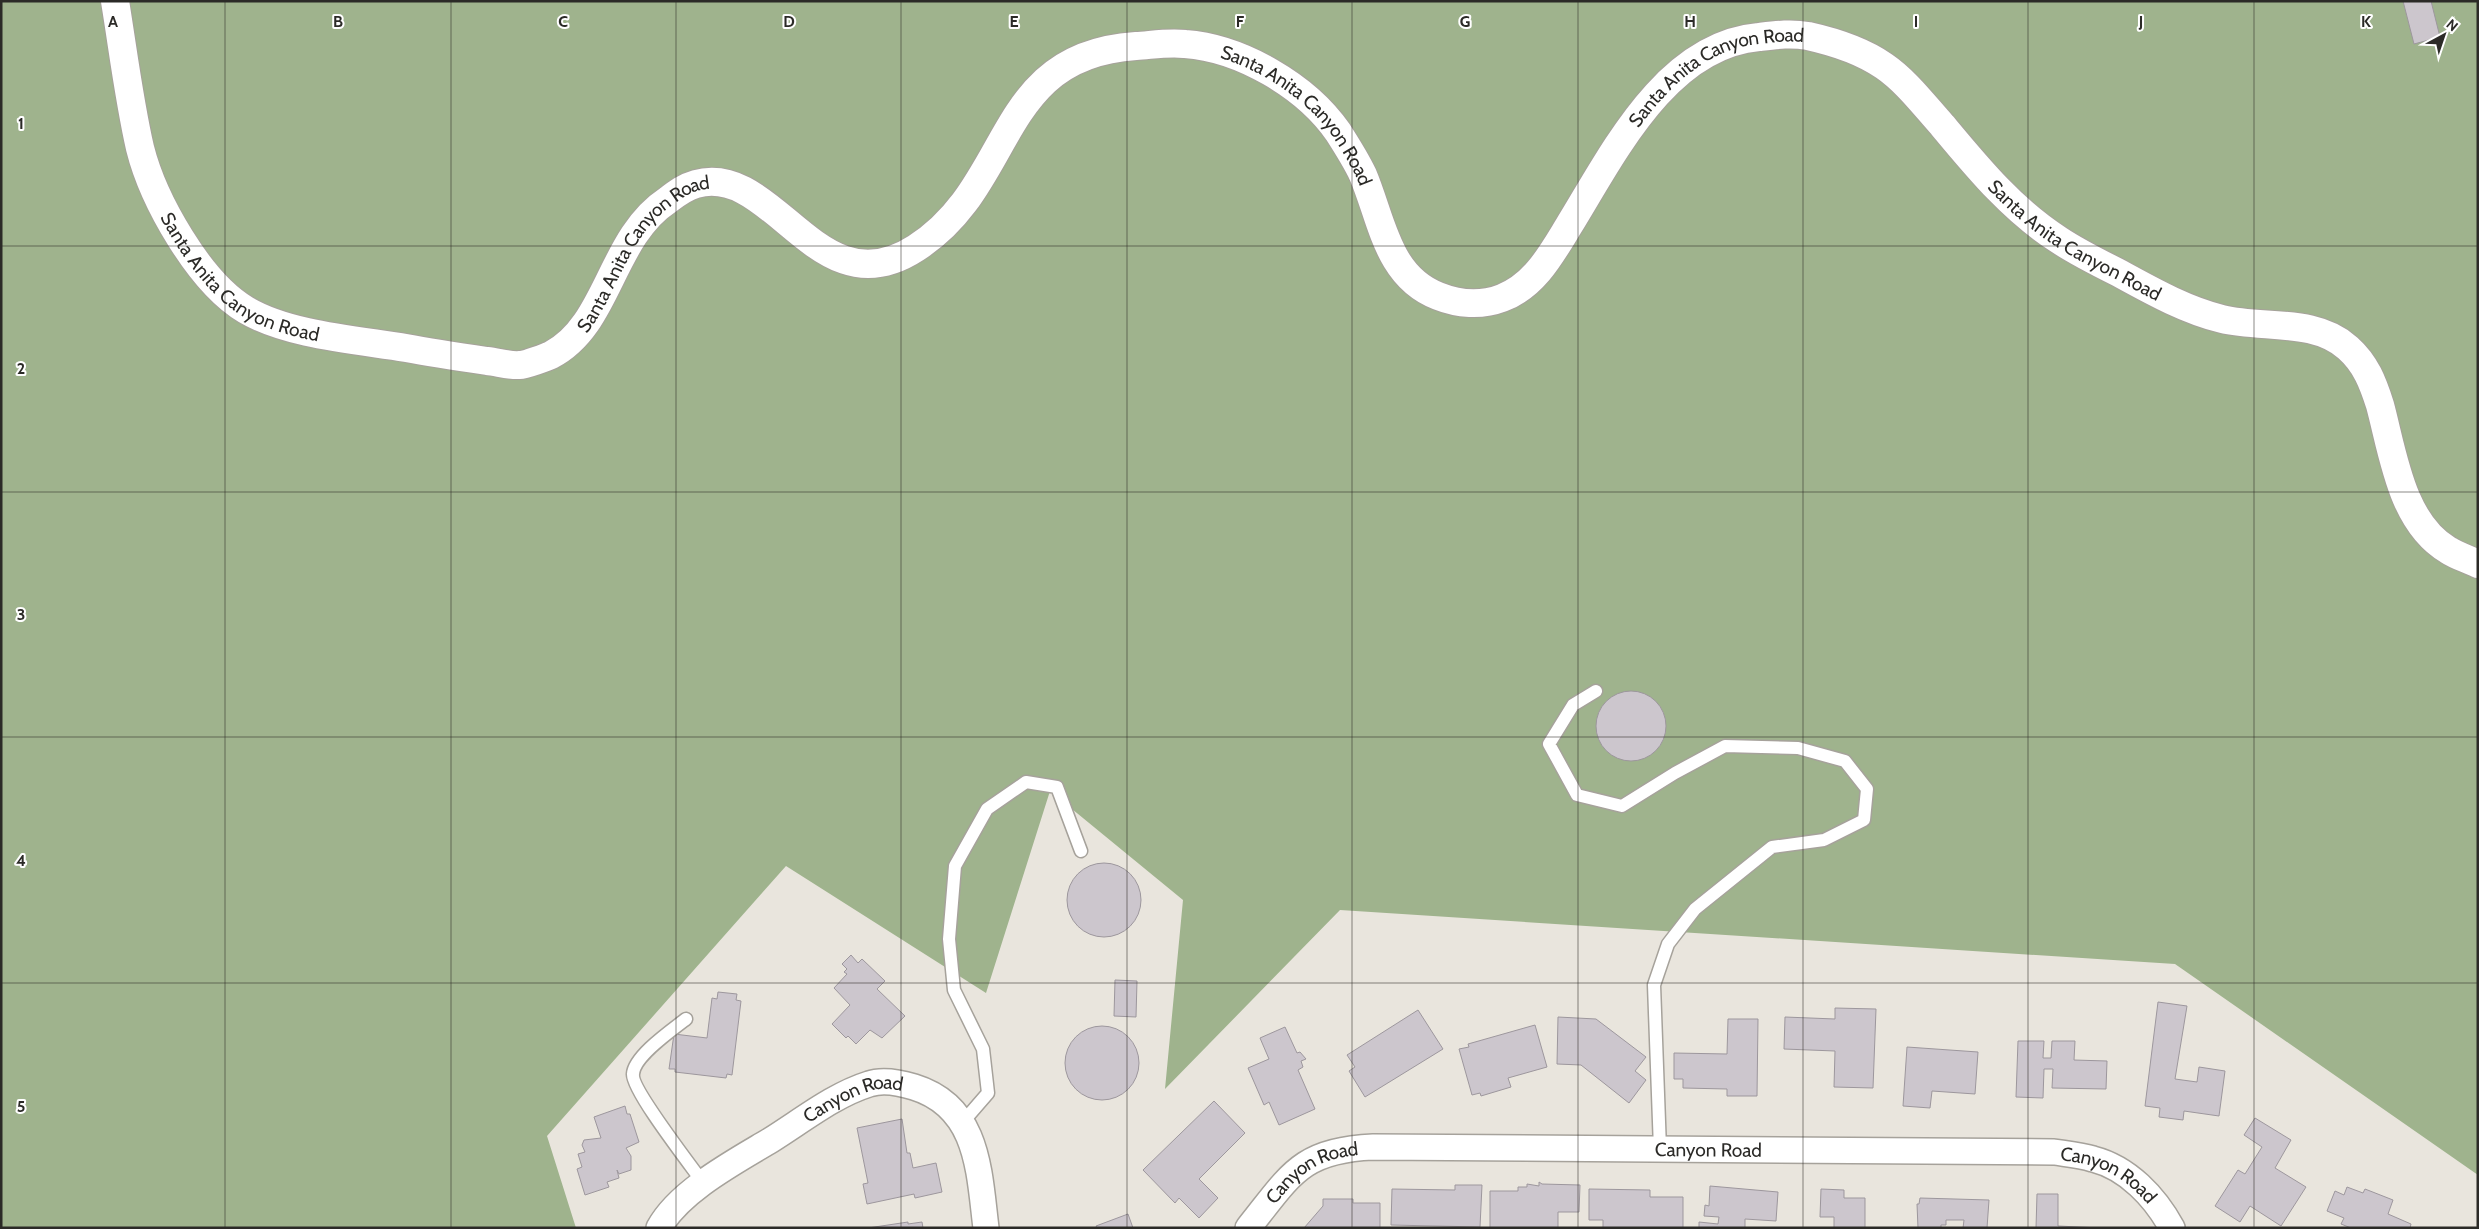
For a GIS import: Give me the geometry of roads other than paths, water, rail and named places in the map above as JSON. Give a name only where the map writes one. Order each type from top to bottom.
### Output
[{"type":"street","name":"Santa Anita Canyon Road","points":[[115,1],[142,155],[161,203],[189,251],[214,286],[250,312],[290,328],[446,355],[523,365],[555,354],[582,331],[599,302],[621,253],[652,210],[680,191],[698,183],[718,181],[737,186],[827,253],[850,261],[875,263],[899,257],[920,246],[957,214],[984,175],[1026,99],[1052,73],[1084,55],[1120,47],[1184,43],[1241,56],[1291,86],[1332,123],[1360,169],[1389,250],[1404,273],[1424,291],[1450,301],[1476,304],[1503,298],[1527,284],[1545,264],[1622,142],[1656,94],[1694,59],[1742,38],[1794,33],[1845,45],[1887,67],[1921,100],[1987,178],[2014,206],[2062,242],[2151,290],[2186,306],[2223,319],[2313,330],[2334,338],[2353,351],[2367,369],[2375,390],[2410,510],[2426,533],[2448,550],[2478,564]]},
{"type":"street","name":"Canyon Road","points":[[659,1228],[684,1198],[828,1103],[872,1083],[899,1083],[925,1091],[948,1106],[962,1123],[976,1152],[986,1228]]},
{"type":"street","name":"Canyon Road","points":[[1248,1228],[1294,1171],[1318,1156],[1345,1148],[2054,1152],[2094,1159],[2130,1177],[2159,1205],[2172,1228]]},
{"type":"lane","points":[[1596,691],[1573,705],[1549,744],[1577,794],[1622,806],[1675,773],[1724,746],[1798,748],[1845,761],[1867,789],[1864,820],[1824,840],[1772,846],[1695,909],[1668,944],[1654,986],[1660,1149]]},
{"type":"lane","points":[[962,1123],[988,1094],[983,1049],[954,990],[949,939],[956,866],[987,809],[1026,782],[1058,787],[1081,851]]},
{"type":"lane","points":[[686,1019],[652,1047],[639,1061],[633,1074],[635,1085],[704,1184]]}]
